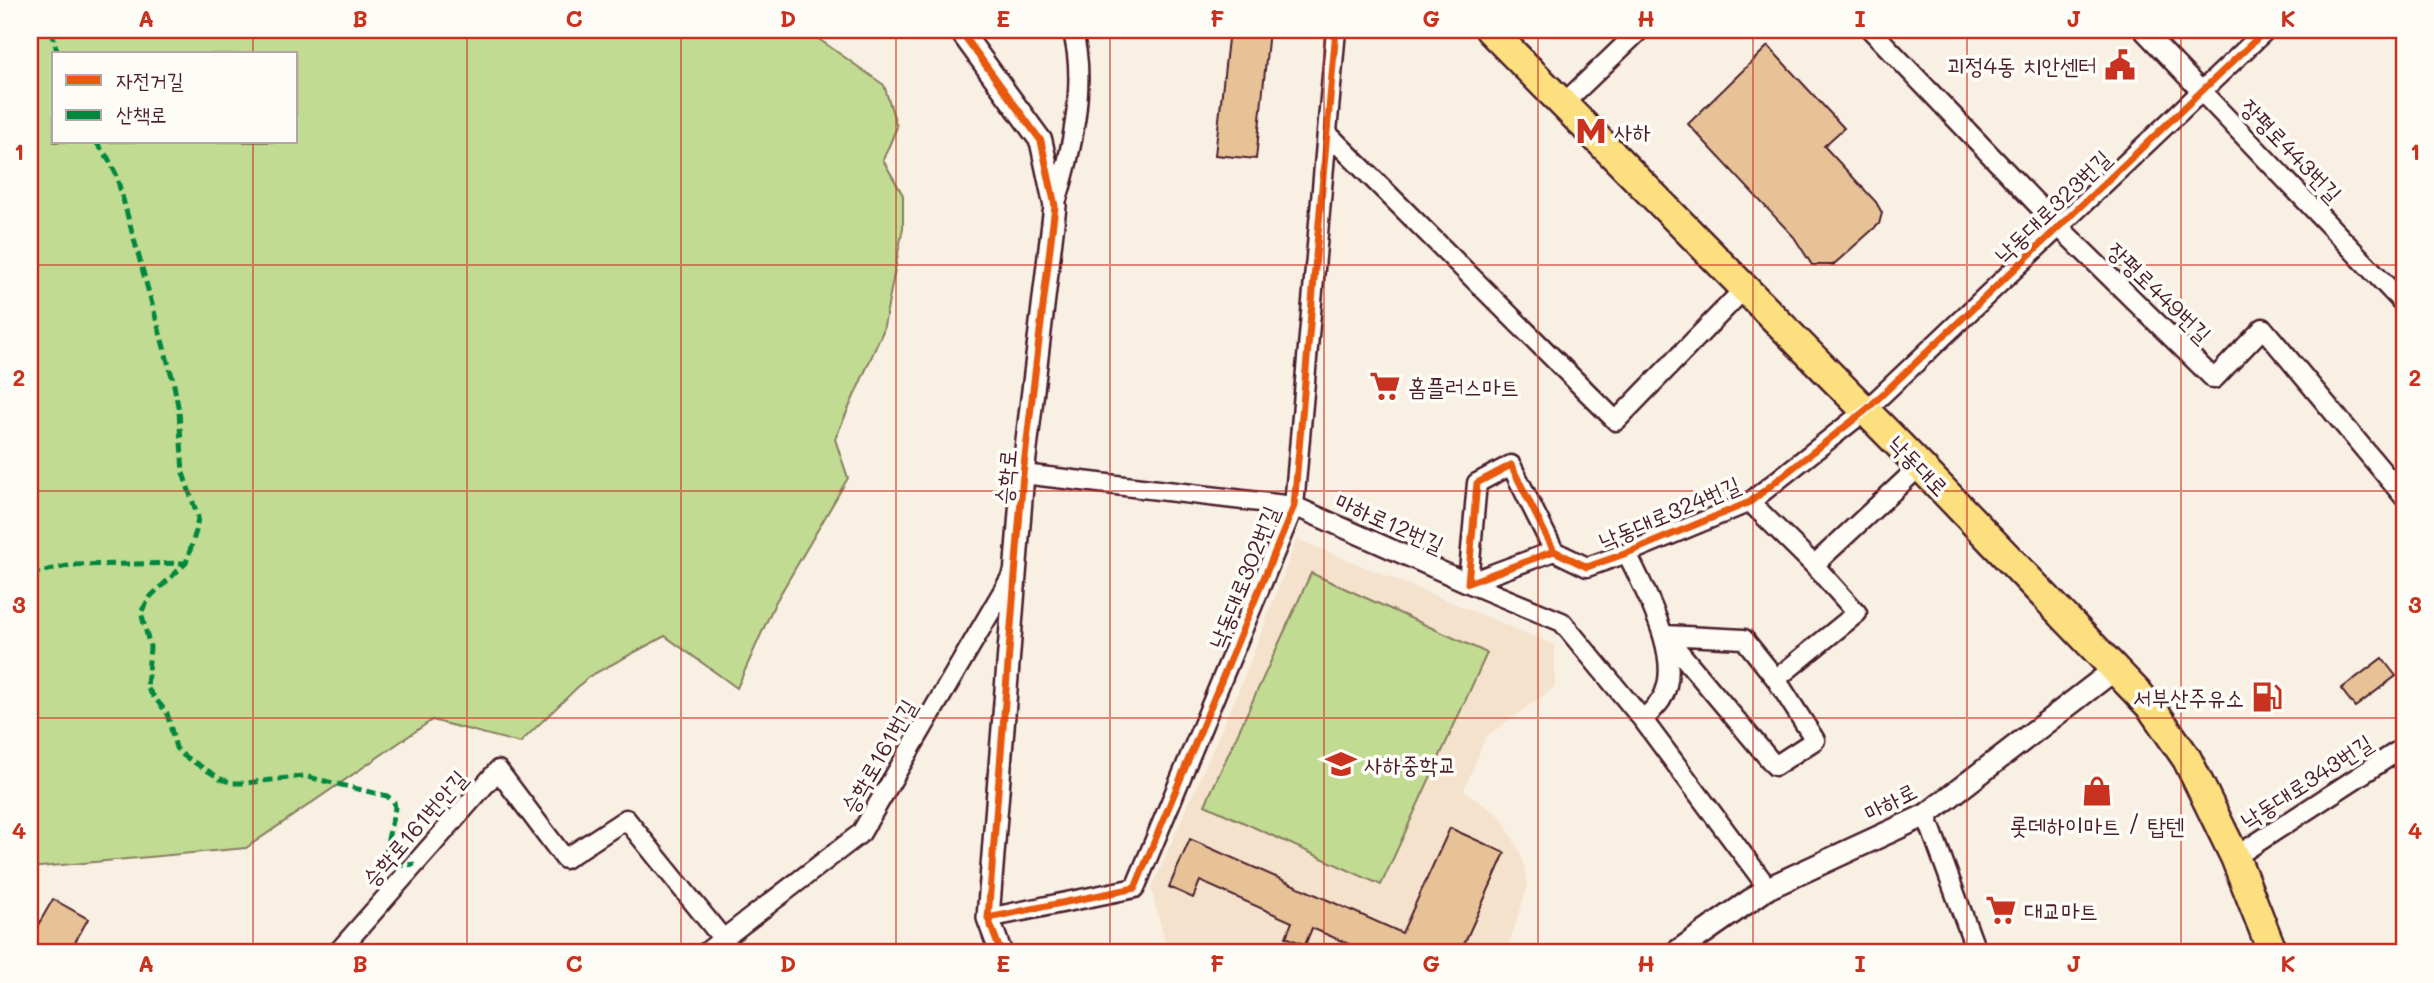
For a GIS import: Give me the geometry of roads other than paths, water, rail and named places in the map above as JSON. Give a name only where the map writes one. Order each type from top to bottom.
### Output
[{"type":"main road","name":"낙동대로","points":[[1490,30],[1920,466],[2151,707],[2188,759],[2235,857],[2273,953]]},
{"type":"street","name":"승학로","points":[[960,30],[1041,141],[1055,206],[1023,474],[988,918],[1001,953]]},
{"type":"street","points":[[1055,206],[1068,165],[1077,100],[1077,67],[1072,30]]},
{"type":"street","name":"낙동대로302번길","points":[[988,918],[1135,888],[1294,506],[1336,30]]},
{"type":"street","points":[[1563,104],[1640,30]]},
{"type":"street","name":"장평로449번길","points":[[1871,30],[2058,226],[2214,379],[2263,328],[2404,497]]},
{"type":"street","name":"장평로443번길","points":[[2143,30],[2404,304]]},
{"type":"street","name":"낙동대로323번길","points":[[1866,411],[2266,30]]},
{"type":"street","points":[[1327,133],[1616,421],[1745,288]]},
{"type":"street","name":"낙동대로324번길","points":[[1554,551],[1587,567],[1751,502],[1866,411]]},
{"type":"street","points":[[1511,465],[1554,551],[1468,583],[1477,483],[1511,465]]},
{"type":"street","points":[[1814,565],[1920,466]]},
{"type":"street","name":"마하로12번길","points":[[1023,474],[1294,506],[1563,622],[1643,720],[1768,888]]},
{"type":"street","points":[[1751,502],[1857,613],[1776,679]]},
{"type":"street","points":[[1627,553],[1665,635],[1774,766],[1815,740],[1776,679],[1744,639],[1665,635]]},
{"type":"street","name":"승학로161번길","points":[[705,953],[861,834],[1016,569]]},
{"type":"street","points":[[1643,720],[1662,699],[1669,675],[1665,635]]},
{"type":"street","name":"마하로","points":[[1675,953],[1768,888],[1926,815],[2114,670]]},
{"type":"street","name":"낙동대로343번길","points":[[2235,857],[2404,747]]},
{"type":"street","name":"승학로161번안길","points":[[337,953],[498,770],[565,859],[626,819],[723,939]]},
{"type":"street","points":[[1926,815],[1978,953]]},
{"type":"place","name":"괴정4동 치안센터","points":[[2120,65]]},
{"type":"place","name":"사하","points":[[1591,131]]},
{"type":"place","name":"홈플러스마트","points":[[1385,386]]},
{"type":"place","name":"서부산주유소","points":[[2267,697]]},
{"type":"place","name":"사하중학교","points":[[1341,764]]},
{"type":"place","name":"롯데하이마트 / 탑텐","points":[[2097,791]]},
{"type":"place","name":"대교마트","points":[[2001,910]]}]
